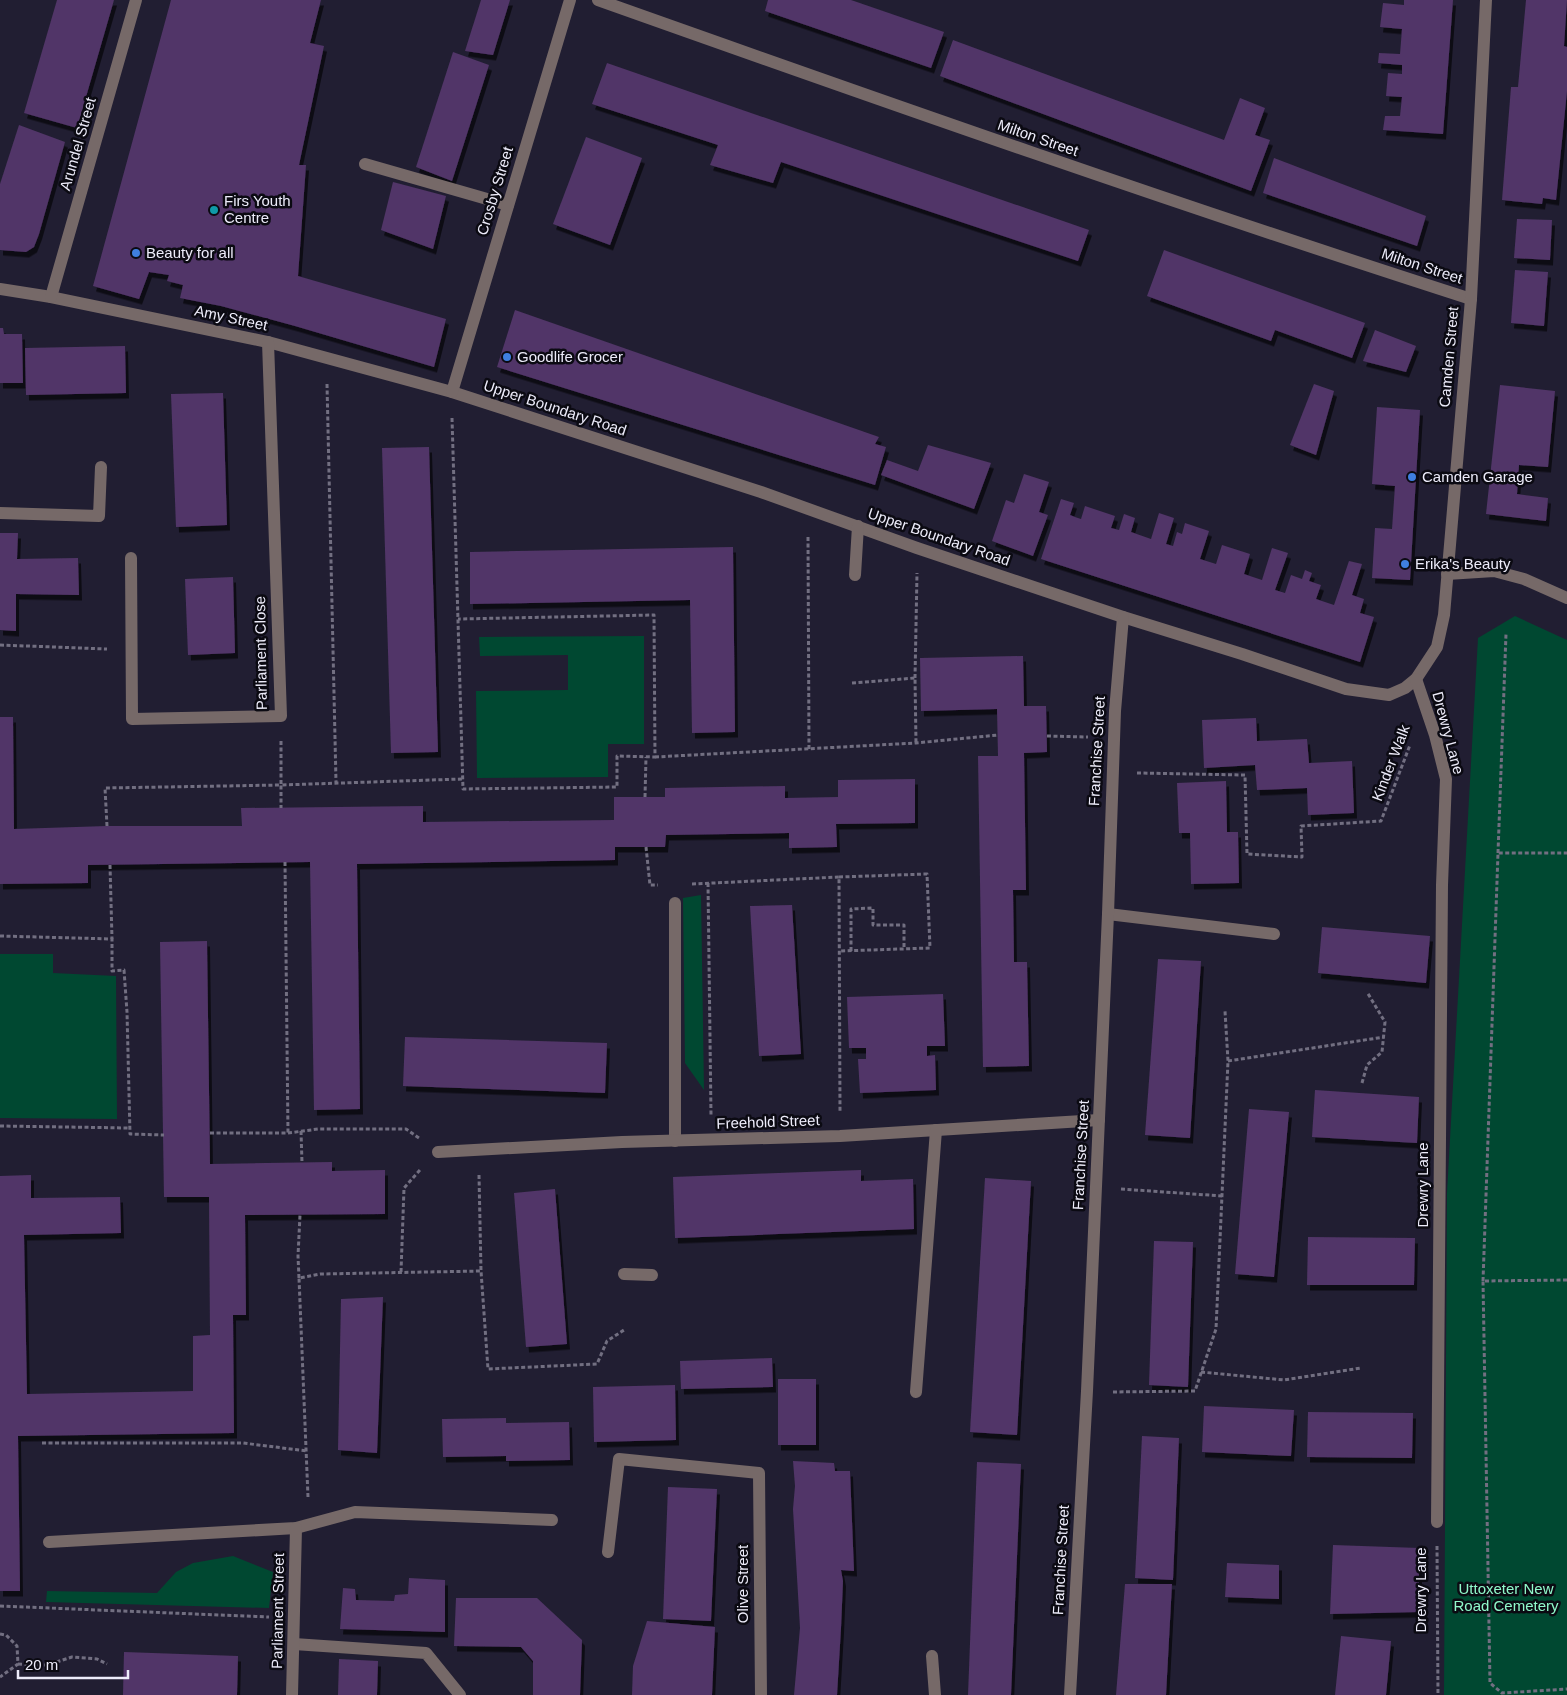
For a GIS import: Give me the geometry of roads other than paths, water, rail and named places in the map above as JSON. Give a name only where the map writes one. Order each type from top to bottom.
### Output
[{"type":"street","name":"Arundel Street","points":[[51,297],[136,0]]},
{"type":"street","name":"Crosby Street","points":[[452,392],[570,0]]},
{"type":"street","name":"Milton Street","points":[[598,0],[926,117],[1290,241],[1470,299]]},
{"type":"street","name":"Camden Street","points":[[1416,679],[1436,647],[1444,616],[1470,299],[1486,0]]},
{"type":"street","points":[[364,164],[508,205]]},
{"type":"street","name":"Amy Street","points":[[0,289],[51,297],[268,342],[452,392]]},
{"type":"street","name":"Parliament Close","points":[[131,558],[132,719],[281,716],[268,342]]},
{"type":"street","name":"Upper Boundary Road","points":[[452,392],[808,509],[917,548],[1123,617],[1346,688],[1390,695],[1405,688],[1416,679]]},
{"type":"street","points":[[0,513],[99,516],[101,467]]},
{"type":"street","points":[[855,575],[858,526]]},
{"type":"street","points":[[1447,574],[1494,571],[1524,579],[1567,598]]},
{"type":"street","name":"Franchise Street","points":[[1070,1695],[1088,1391],[1108,914],[1112,772],[1123,617]]},
{"type":"street","name":"Drewry Lane","points":[[1416,679],[1435,735],[1446,778],[1442,895],[1437,1522]]},
{"type":"street","points":[[675,903],[675,1141]]},
{"type":"street","points":[[1108,914],[1274,934]]},
{"type":"street","name":"Freehold Street","points":[[438,1152],[675,1141],[840,1136],[1099,1120]]},
{"type":"street","points":[[916,1392],[936,1130]]},
{"type":"street","points":[[624,1274],[652,1275]]},
{"type":"street","name":"Olive Street","points":[[608,1552],[619,1459],[759,1473],[760,1695]]},
{"type":"street","points":[[49,1542],[296,1528],[355,1512],[552,1520]]},
{"type":"street","name":"Parliament Street","points":[[292,1695],[296,1528]]},
{"type":"street","points":[[294,1644],[426,1653],[460,1695]]},
{"type":"street","points":[[932,1656],[935,1695]]},
{"type":"place","name":"Firs Youth Centre","points":[[214,210]]},
{"type":"place","name":"Beauty for all","points":[[136,253]]},
{"type":"place","name":"Goodlife Grocer","points":[[507,357]]},
{"type":"place","name":"Camden Garage","points":[[1412,477]]},
{"type":"place","name":"Erika's Beauty","points":[[1405,564]]},
{"type":"park label","name":"Uttoxeter New Road Cemetery","points":[[1506,1598]]}]
